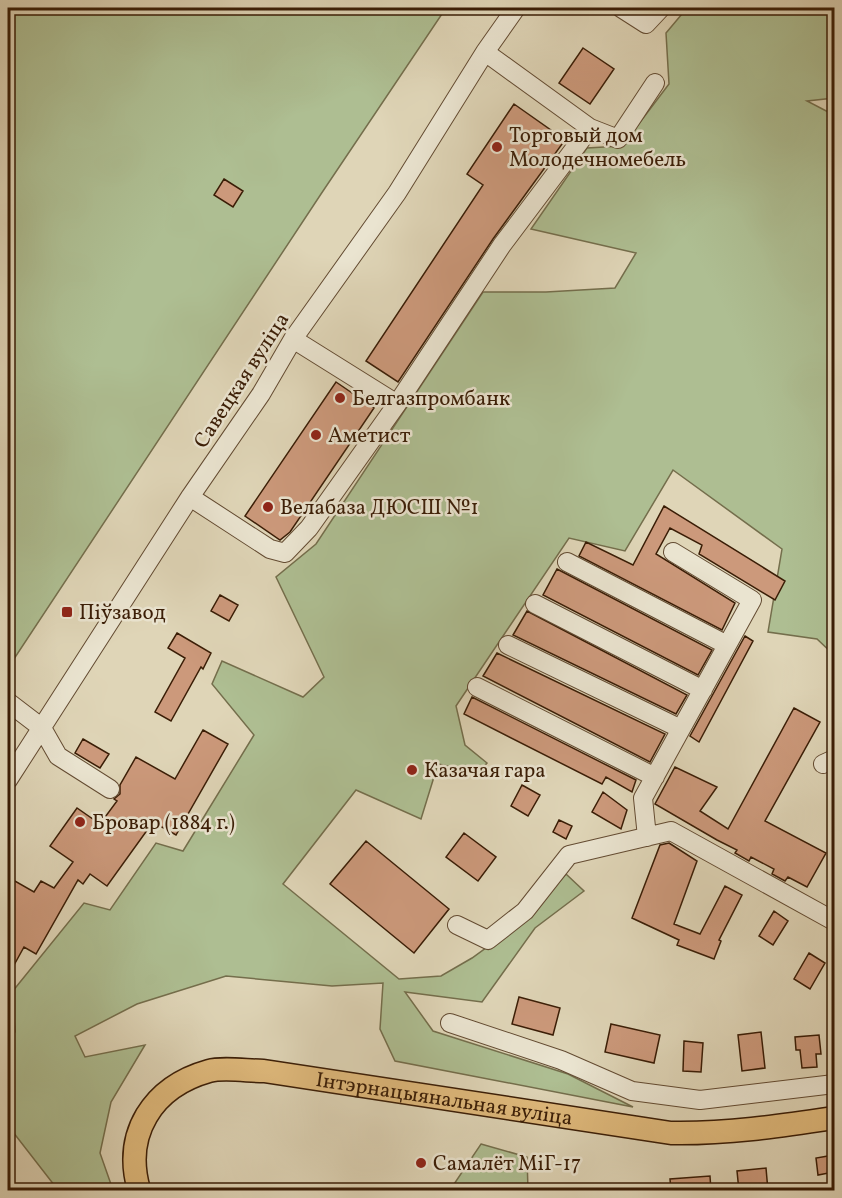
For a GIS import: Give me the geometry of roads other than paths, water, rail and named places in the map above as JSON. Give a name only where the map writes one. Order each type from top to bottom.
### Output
[{"type":"main road","name":"Інтэрнацыянальная вуліца","points":[[139,1191],[134,1173],[134,1147],[142,1121],[155,1101],[178,1083],[210,1070],[264,1071],[671,1133],[710,1134],[747,1131],[834,1118]]},
{"type":"street","name":"Савецкая вуліца","points":[[8,780],[190,497],[261,394],[293,339],[397,193],[485,52],[516,8]]},
{"type":"street","points":[[621,8],[646,24],[661,8]]},
{"type":"street","points":[[485,52],[590,128],[618,139],[655,83]]},
{"type":"street","points":[[190,497],[270,549],[285,553],[309,528],[397,404],[502,244],[590,128]]},
{"type":"street","points":[[293,339],[397,404]]},
{"type":"street","points":[[647,837],[644,798],[752,600],[674,552]]},
{"type":"street","points":[[567,562],[727,645]]},
{"type":"street","points":[[535,604],[703,690]]},
{"type":"street","points":[[508,645],[681,729]]},
{"type":"street","points":[[477,687],[655,777]]},
{"type":"street","points":[[8,702],[42,728],[58,756],[110,789]]},
{"type":"street","points":[[457,925],[488,940],[525,911],[569,855],[671,831],[834,921]]},
{"type":"street","points":[[450,1023],[561,1060],[632,1091],[700,1100],[834,1084]]},
{"type":"place","name":"Торговый дом Молодечномебель","points":[[497,147]]},
{"type":"place","name":"Белгазпромбанк","points":[[340,398]]},
{"type":"place","name":"Аметист","points":[[316,435]]},
{"type":"place","name":"Велабаза ДЮСШ №1","points":[[268,507]]},
{"type":"place","name":"Піўзавод","points":[[67,612]]},
{"type":"place","name":"Казачая гара","points":[[412,770]]},
{"type":"place","name":"Бровар (1884 г.)","points":[[80,822]]},
{"type":"place","name":"Самалёт МіГ-17","points":[[421,1163]]}]
